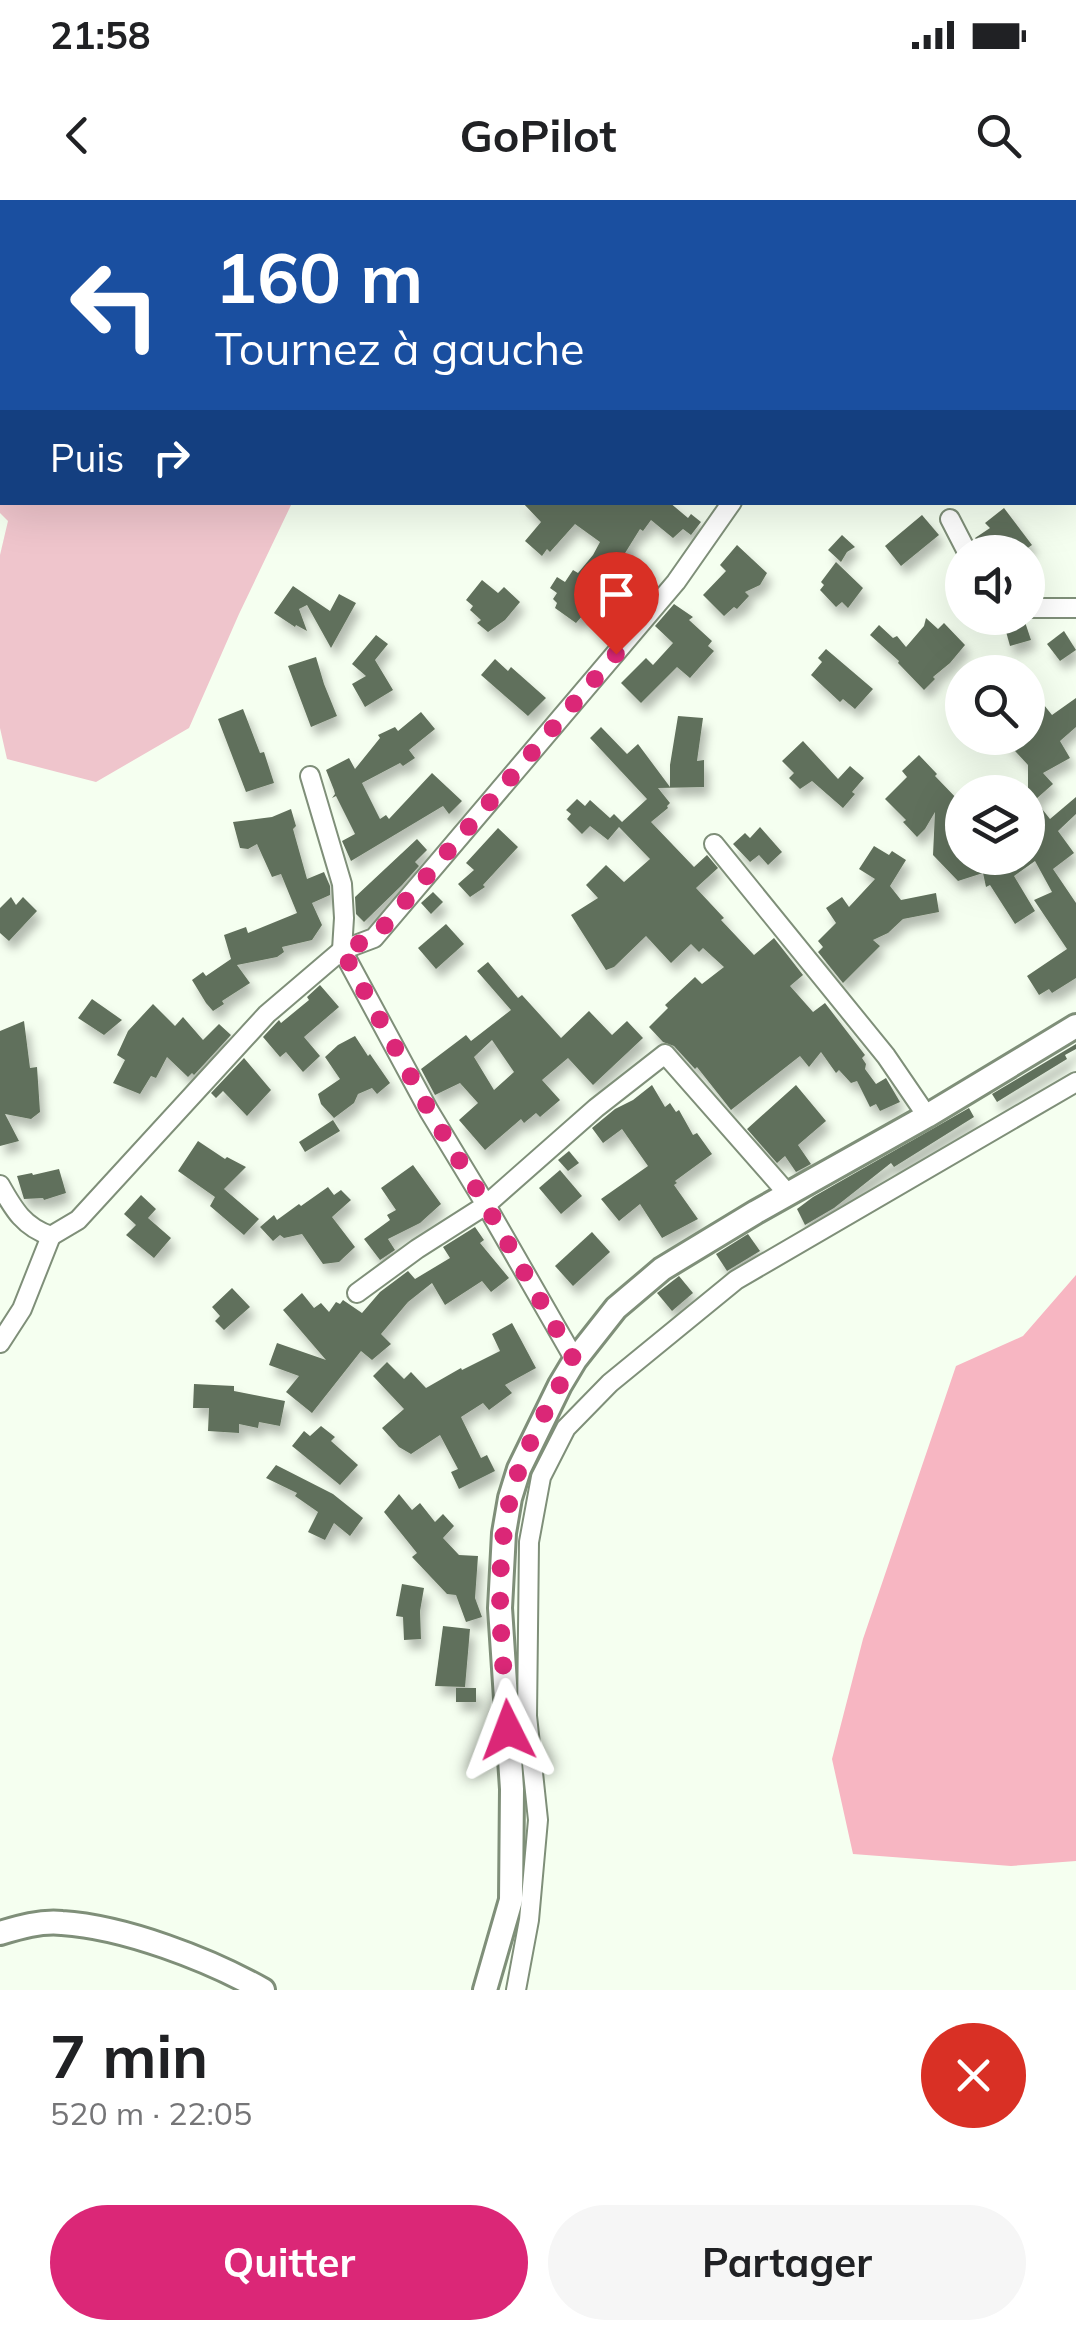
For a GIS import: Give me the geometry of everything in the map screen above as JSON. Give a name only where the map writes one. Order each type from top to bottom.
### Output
[{"type":"street","points":[[0,1343],[22,1309],[51,1236],[78,1220],[268,1014],[342,950],[374,938],[676,582],[730,505]]},
{"type":"street","points":[[950,519],[958,535]]},
{"type":"street","points":[[1045,608],[1076,608]]},
{"type":"street","points":[[310,776],[342,884],[342,950],[429,1110],[574,1360]]},
{"type":"street","points":[[714,844],[886,1056],[927,1116]]},
{"type":"street","points":[[486,1990],[511,1900],[512,1789],[500,1608],[504,1533],[519,1469],[574,1360],[616,1308],[662,1268],[1076,1026]]},
{"type":"street","points":[[357,1293],[486,1205],[664,1054],[788,1194]]},
{"type":"street","points":[[516,1990],[529,1920],[538,1820],[527,1716],[529,1542],[541,1477],[566,1428],[610,1383],[736,1280],[1076,1082]]},
{"type":"street","points":[[0,1185],[31,1229],[51,1236]]},
{"type":"street","points":[[0,1933],[27,1924],[60,1922],[106,1930],[164,1947],[262,1990]]},
{"type":"shaded area","points":[[0,505],[291,505],[189,728],[96,782],[7,759],[0,728],[0,555],[8,521],[0,513]]},
{"type":"shaded area","points":[[1076,1275],[1076,1861],[1011,1866],[853,1854],[832,1759],[863,1639],[956,1366],[1023,1336]]},
{"type":"building","points":[[525,505],[673,505],[688,518],[691,514],[701,522],[691,535],[683,529],[673,538],[651,520],[643,531],[640,529],[617,566],[636,579],[622,600],[606,589],[576,623],[555,608],[557,603],[553,599],[557,593],[550,588],[557,577],[565,582],[573,570],[578,573],[600,542],[575,524],[542,556],[525,541],[541,522]]},
{"type":"building","points":[[1004,508],[1024,535],[980,535],[990,528],[985,523]]},
{"type":"building","points":[[922,515],[939,535],[901,566],[885,546]]},
{"type":"building","points":[[842,535],[855,547],[841,562],[828,550]]},
{"type":"building","points":[[737,545],[767,573],[760,585],[745,592],[749,596],[737,609],[734,607],[724,616],[703,595],[726,571],[720,565]]},
{"type":"building","points":[[836,562],[863,588],[848,608],[842,602],[836,607],[820,590],[824,585],[821,582]]},
{"type":"building","points":[[482,580],[498,593],[504,587],[520,602],[488,632],[477,623],[481,620],[466,600]]},
{"type":"building","points":[[293,586],[330,611],[339,594],[356,603],[331,648],[307,605],[299,609],[307,631],[274,613]]},
{"type":"building","points":[[674,604],[693,617],[689,620],[712,641],[708,646],[714,651],[690,678],[677,667],[641,703],[621,683],[646,658],[653,665],[673,643],[655,626]]},
{"type":"building","points":[[926,618],[938,629],[944,623],[945,635],[955,635],[965,645],[957,655],[945,655],[945,667],[924,690],[870,635],[879,625],[906,647]]},
{"type":"building","points":[[1064,631],[1076,650],[1060,661],[1047,644]]},
{"type":"building","points":[[376,635],[388,644],[375,660],[393,690],[365,707],[352,684],[366,676],[352,664]]},
{"type":"building","points":[[1007,635],[1029,635],[1031,640],[1010,646]]},
{"type":"building","points":[[826,649],[873,689],[855,709],[843,699],[840,702],[811,675],[822,662],[818,658]]},
{"type":"building","points":[[316,657],[337,716],[311,727],[288,666]]},
{"type":"building","points":[[495,659],[508,671],[511,667],[546,698],[528,716],[481,675]]},
{"type":"building","points":[[1076,698],[1076,727],[1060,741],[1070,758],[1045,775],[1028,775],[1028,765],[1019,755],[1045,755],[1045,706],[1052,715]]},
{"type":"building","points":[[243,709],[274,783],[246,792],[218,719]]},
{"type":"building","points":[[421,712],[435,729],[409,750],[415,758],[362,783],[380,819],[386,815],[389,819],[432,773],[462,801],[449,814],[443,806],[351,861],[342,841],[355,834],[336,796],[332,798],[335,794],[326,770],[349,758],[355,769],[380,738],[378,735],[395,727],[398,731]]},
{"type":"building","points":[[678,716],[703,718],[697,761],[704,760],[704,787],[658,788],[670,803],[651,822],[694,867],[707,855],[718,868],[696,888],[724,918],[721,920],[754,955],[774,938],[803,975],[790,986],[813,1012],[825,1003],[865,1055],[865,1069],[876,1084],[886,1078],[900,1102],[880,1111],[876,1104],[870,1107],[857,1081],[851,1083],[839,1070],[836,1073],[821,1052],[809,1067],[800,1056],[731,1110],[697,1067],[649,1027],[668,1008],[665,1005],[695,977],[702,984],[724,967],[703,948],[699,952],[691,944],[671,963],[646,936],[606,970],[571,915],[598,898],[586,885],[606,865],[624,882],[650,859],[619,827],[608,840],[590,826],[582,834],[567,819],[571,814],[566,810],[577,799],[585,806],[590,800],[610,818],[614,814],[622,822],[647,799],[590,738],[601,727],[627,754],[638,744],[670,787]]},
{"type":"building","points":[[803,741],[838,779],[850,766],[864,778],[843,808],[812,781],[800,789],[789,778],[794,773],[782,761]]},
{"type":"building","points":[[919,755],[945,786],[945,867],[933,855],[935,812],[917,837],[885,799],[907,777],[902,771]]},
{"type":"building","points":[[1045,775],[1053,784],[1045,791]]},
{"type":"building","points":[[1076,797],[1076,814],[1058,831],[1074,853],[1053,869],[1076,903],[1076,978],[1052,993],[1049,989],[1039,995],[1027,976],[1067,949],[1034,900],[1052,892],[1043,875],[1045,813],[1050,819]]},
{"type":"building","points":[[291,809],[307,879],[324,872],[330,886],[330,895],[312,903],[322,925],[312,940],[282,947],[284,952],[277,957],[237,965],[250,983],[213,1011],[192,980],[203,972],[206,976],[231,959],[224,935],[246,927],[248,933],[297,913],[281,874],[272,877],[257,844],[240,848],[233,822],[272,817]]},
{"type":"building","points":[[760,827],[782,852],[768,865],[759,855],[750,862],[733,844],[745,833],[750,838]]},
{"type":"building","points":[[498,828],[518,847],[485,887],[470,897],[458,884],[474,870],[466,863]]},
{"type":"building","points":[[417,839],[427,850],[415,862],[419,866],[364,922],[356,914],[355,897]]},
{"type":"building","points":[[874,846],[906,860],[890,886],[901,900],[936,893],[939,912],[903,919],[873,940],[880,946],[843,983],[818,952],[823,947],[818,941],[836,923],[826,908],[842,897],[849,907],[875,879],[859,869]]},
{"type":"building","points":[[952,875],[977,875],[958,881]]},
{"type":"building","points":[[983,875],[1015,875],[1035,911],[1015,924],[990,885],[986,887]]},
{"type":"building","points":[[433,892],[443,902],[431,914],[421,903]]},
{"type":"building","points":[[11,897],[16,905],[23,897],[37,911],[9,941],[0,933],[0,908]]},
{"type":"building","points":[[446,924],[464,944],[436,969],[418,948]]},
{"type":"building","points":[[488,962],[518,998],[522,995],[561,1038],[589,1011],[612,1035],[627,1021],[643,1038],[593,1085],[568,1058],[542,1080],[560,1100],[540,1117],[536,1113],[524,1123],[521,1119],[485,1150],[459,1120],[478,1103],[460,1083],[435,1095],[421,1069],[466,1035],[471,1041],[511,1010],[477,971]],"holes":[[[492,1040],[514,1072],[494,1090],[474,1057]]]},
{"type":"building","points":[[320,985],[339,1007],[304,1037],[320,1056],[303,1072],[286,1052],[280,1057],[263,1037],[279,1020],[281,1023],[309,1000],[307,997]]},
{"type":"building","points":[[92,999],[122,1020],[104,1035],[78,1018]]},
{"type":"building","points":[[153,1004],[175,1026],[183,1017],[203,1040],[219,1024],[231,1035],[194,1075],[188,1077],[167,1057],[156,1078],[151,1076],[140,1094],[113,1083],[125,1060],[117,1055],[128,1031]]},
{"type":"building","points":[[24,1021],[30,1068],[37,1067],[40,1112],[31,1119],[5,1114],[19,1141],[0,1146],[0,1031]]},
{"type":"building","points":[[355,1036],[390,1083],[377,1094],[372,1088],[358,1094],[354,1103],[334,1118],[321,1104],[318,1094],[340,1079],[325,1057]]},
{"type":"building","points":[[1076,1044],[1076,1049],[1065,1055],[1067,1059],[997,1102],[992,1094]]},
{"type":"building","points":[[244,1058],[271,1090],[247,1116],[223,1091],[216,1098],[211,1093]]},
{"type":"building","points":[[652,1085],[665,1107],[670,1103],[676,1112],[679,1110],[693,1135],[697,1133],[712,1154],[674,1185],[698,1219],[662,1238],[640,1204],[619,1221],[601,1199],[648,1166],[622,1129],[603,1143],[592,1128]]},
{"type":"building","points":[[796,1085],[826,1121],[798,1145],[811,1164],[796,1172],[785,1156],[777,1163],[747,1129]]},
{"type":"building","points":[[969,1108],[974,1117],[894,1167],[891,1163],[834,1208],[805,1225],[797,1209],[813,1197]]},
{"type":"building","points":[[333,1120],[340,1131],[305,1152],[299,1142]]},
{"type":"building","points":[[198,1141],[246,1167],[224,1189],[259,1219],[244,1235],[210,1206],[215,1197],[178,1171]]},
{"type":"building","points":[[569,1151],[579,1163],[568,1171],[558,1160]]},
{"type":"building","points":[[413,1165],[441,1204],[420,1223],[388,1239],[395,1250],[380,1260],[364,1239],[390,1220],[387,1215],[396,1210],[381,1188]]},
{"type":"building","points":[[59,1169],[66,1193],[44,1200],[24,1199],[17,1176]]},
{"type":"building","points":[[560,1170],[582,1196],[561,1214],[539,1188]]},
{"type":"building","points":[[328,1187],[334,1195],[341,1190],[351,1200],[332,1217],[355,1247],[339,1262],[323,1264],[302,1234],[284,1238],[280,1235],[273,1241],[260,1227],[274,1215],[277,1220]]},
{"type":"building","points":[[141,1195],[156,1209],[148,1218],[171,1238],[154,1258],[126,1235],[136,1225],[124,1214]]},
{"type":"building","points":[[475,1227],[484,1240],[480,1243],[509,1278],[491,1292],[482,1281],[445,1305],[432,1283],[408,1302],[381,1334],[391,1344],[372,1360],[361,1351],[312,1413],[286,1392],[299,1376],[269,1365],[277,1343],[326,1360],[283,1310],[302,1293],[314,1308],[321,1303],[329,1312],[336,1302],[340,1304],[343,1300],[362,1313],[380,1292],[408,1271],[415,1279],[450,1258],[443,1247]]},
{"type":"building","points":[[592,1232],[610,1252],[573,1286],[555,1266]]},
{"type":"building","points":[[748,1234],[760,1251],[727,1271],[716,1254]]},
{"type":"building","points":[[679,1276],[693,1293],[672,1311],[657,1293]]},
{"type":"building","points":[[232,1288],[250,1307],[224,1330],[215,1321],[220,1316],[212,1307]]},
{"type":"building","points":[[512,1323],[536,1368],[505,1385],[512,1393],[489,1410],[483,1403],[461,1417],[481,1458],[487,1455],[495,1471],[459,1489],[451,1472],[458,1469],[440,1435],[411,1454],[382,1428],[404,1409],[373,1376],[387,1362],[404,1379],[411,1372],[426,1388],[500,1351],[492,1334]]},
{"type":"building","points":[[194,1384],[234,1386],[234,1391],[285,1401],[280,1426],[259,1422],[258,1428],[239,1424],[239,1433],[208,1431],[209,1408],[193,1408]]},
{"type":"building","points":[[321,1426],[335,1437],[331,1441],[358,1465],[340,1485],[292,1446],[304,1431],[310,1436]]},
{"type":"building","points":[[276,1465],[333,1494],[363,1518],[350,1536],[334,1523],[325,1540],[308,1532],[318,1512],[295,1496],[297,1493],[266,1478]]},
{"type":"building","points":[[399,1494],[412,1510],[420,1503],[435,1522],[443,1514],[454,1526],[443,1538],[459,1555],[478,1556],[475,1598],[482,1617],[466,1622],[456,1595],[447,1594],[412,1557],[417,1553],[384,1512]]},
{"type":"building","points":[[402,1584],[424,1588],[421,1639],[404,1640],[403,1617],[396,1616]]},
{"type":"building","points":[[443,1626],[470,1629],[465,1687],[435,1686]]},
{"type":"building","points":[[456,1688],[476,1688],[476,1702],[456,1702]]},
{"type":"route","points":[[508,1730],[500,1569],[510,1498],[519,1469],[574,1360],[429,1110],[342,950],[374,938],[616,654]]}]
